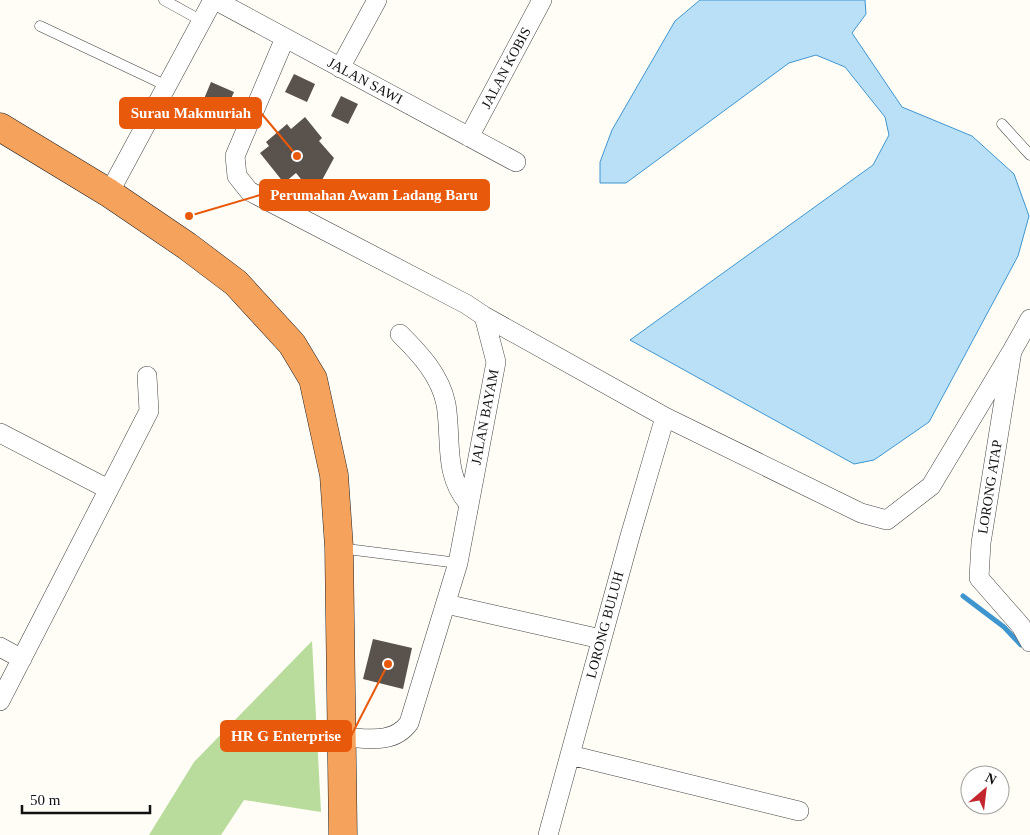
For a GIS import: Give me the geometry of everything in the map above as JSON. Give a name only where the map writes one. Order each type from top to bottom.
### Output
[{"type":"highway","points":[[0,127],[109,193],[187,246],[236,283],[292,344],[313,379],[334,475],[338,547],[343,835]]},
{"type":"street","points":[[109,193],[214,0]]},
{"type":"street","name":"JALAN SAWI","points":[[214,0],[516,162]]},
{"type":"street","points":[[340,68],[377,0]]},
{"type":"street","name":"JALAN KOBIS","points":[[469,137],[542,0]]},
{"type":"street","points":[[286,38],[234,156],[237,176],[249,190],[466,304],[484,316],[666,417],[861,513],[887,520],[931,486],[1012,351]]},
{"type":"street","name":"JALAN BAYAM","points":[[342,736],[384,738],[395,736],[402,732],[409,723],[458,564],[496,362],[484,316]]},
{"type":"street","name":"LORONG ATAP","points":[[1030,319],[1012,351],[981,543],[979,578],[1021,626],[1030,642]]},
{"type":"street","points":[[400,334],[437,378],[446,404],[449,464],[456,486],[468,504]]},
{"type":"street","points":[[0,701],[149,411],[147,376]]},
{"type":"street","name":"LORONG BULUH","points":[[548,835],[666,417]]},
{"type":"street","points":[[0,433],[108,489]]},
{"type":"street","points":[[446,604],[602,640]]},
{"type":"street","points":[[0,647],[22,659]]},
{"type":"street","points":[[570,755],[799,811]]},
{"type":"lane","points":[[164,0],[202,21]]},
{"type":"lane","points":[[40,26],[167,86]]},
{"type":"lane","points":[[1002,124],[1030,155]]},
{"type":"lane","points":[[338,547],[458,564]]},
{"type":"green space","points":[[312,641],[321,812],[244,800],[221,835],[149,835],[194,762]]},
{"type":"water","points":[[700,0],[865,0],[866,14],[852,33],[902,107],[972,136],[1014,174],[1029,216],[1018,256],[929,422],[874,460],[854,464],[630,340],[873,165],[889,135],[885,117],[845,67],[816,55],[789,63],[626,183],[600,183],[600,162],[612,130],[675,21]]},
{"type":"building","points":[[294,74],[315,84],[307,102],[285,92]]},
{"type":"building","points":[[211,82],[234,92],[221,121],[199,111]]},
{"type":"building","points":[[341,96],[358,104],[348,124],[331,116]]},
{"type":"building","points":[[305,117],[322,138],[319,141],[334,158],[314,195],[296,173],[284,183],[260,153],[269,146],[266,142],[287,124],[291,129]]},
{"type":"building","points":[[373,639],[412,648],[403,689],[363,679]]},
{"type":"waterway","points":[[963,596],[1004,627],[1021,645],[1027,643]]},
{"type":"place","name":"Surau Makmuriah","points":[[297,156]]},
{"type":"place","name":"Perumahan Awam Ladang Baru","points":[[189,216]]},
{"type":"place","name":"HR G Enterprise","points":[[388,664]]}]
